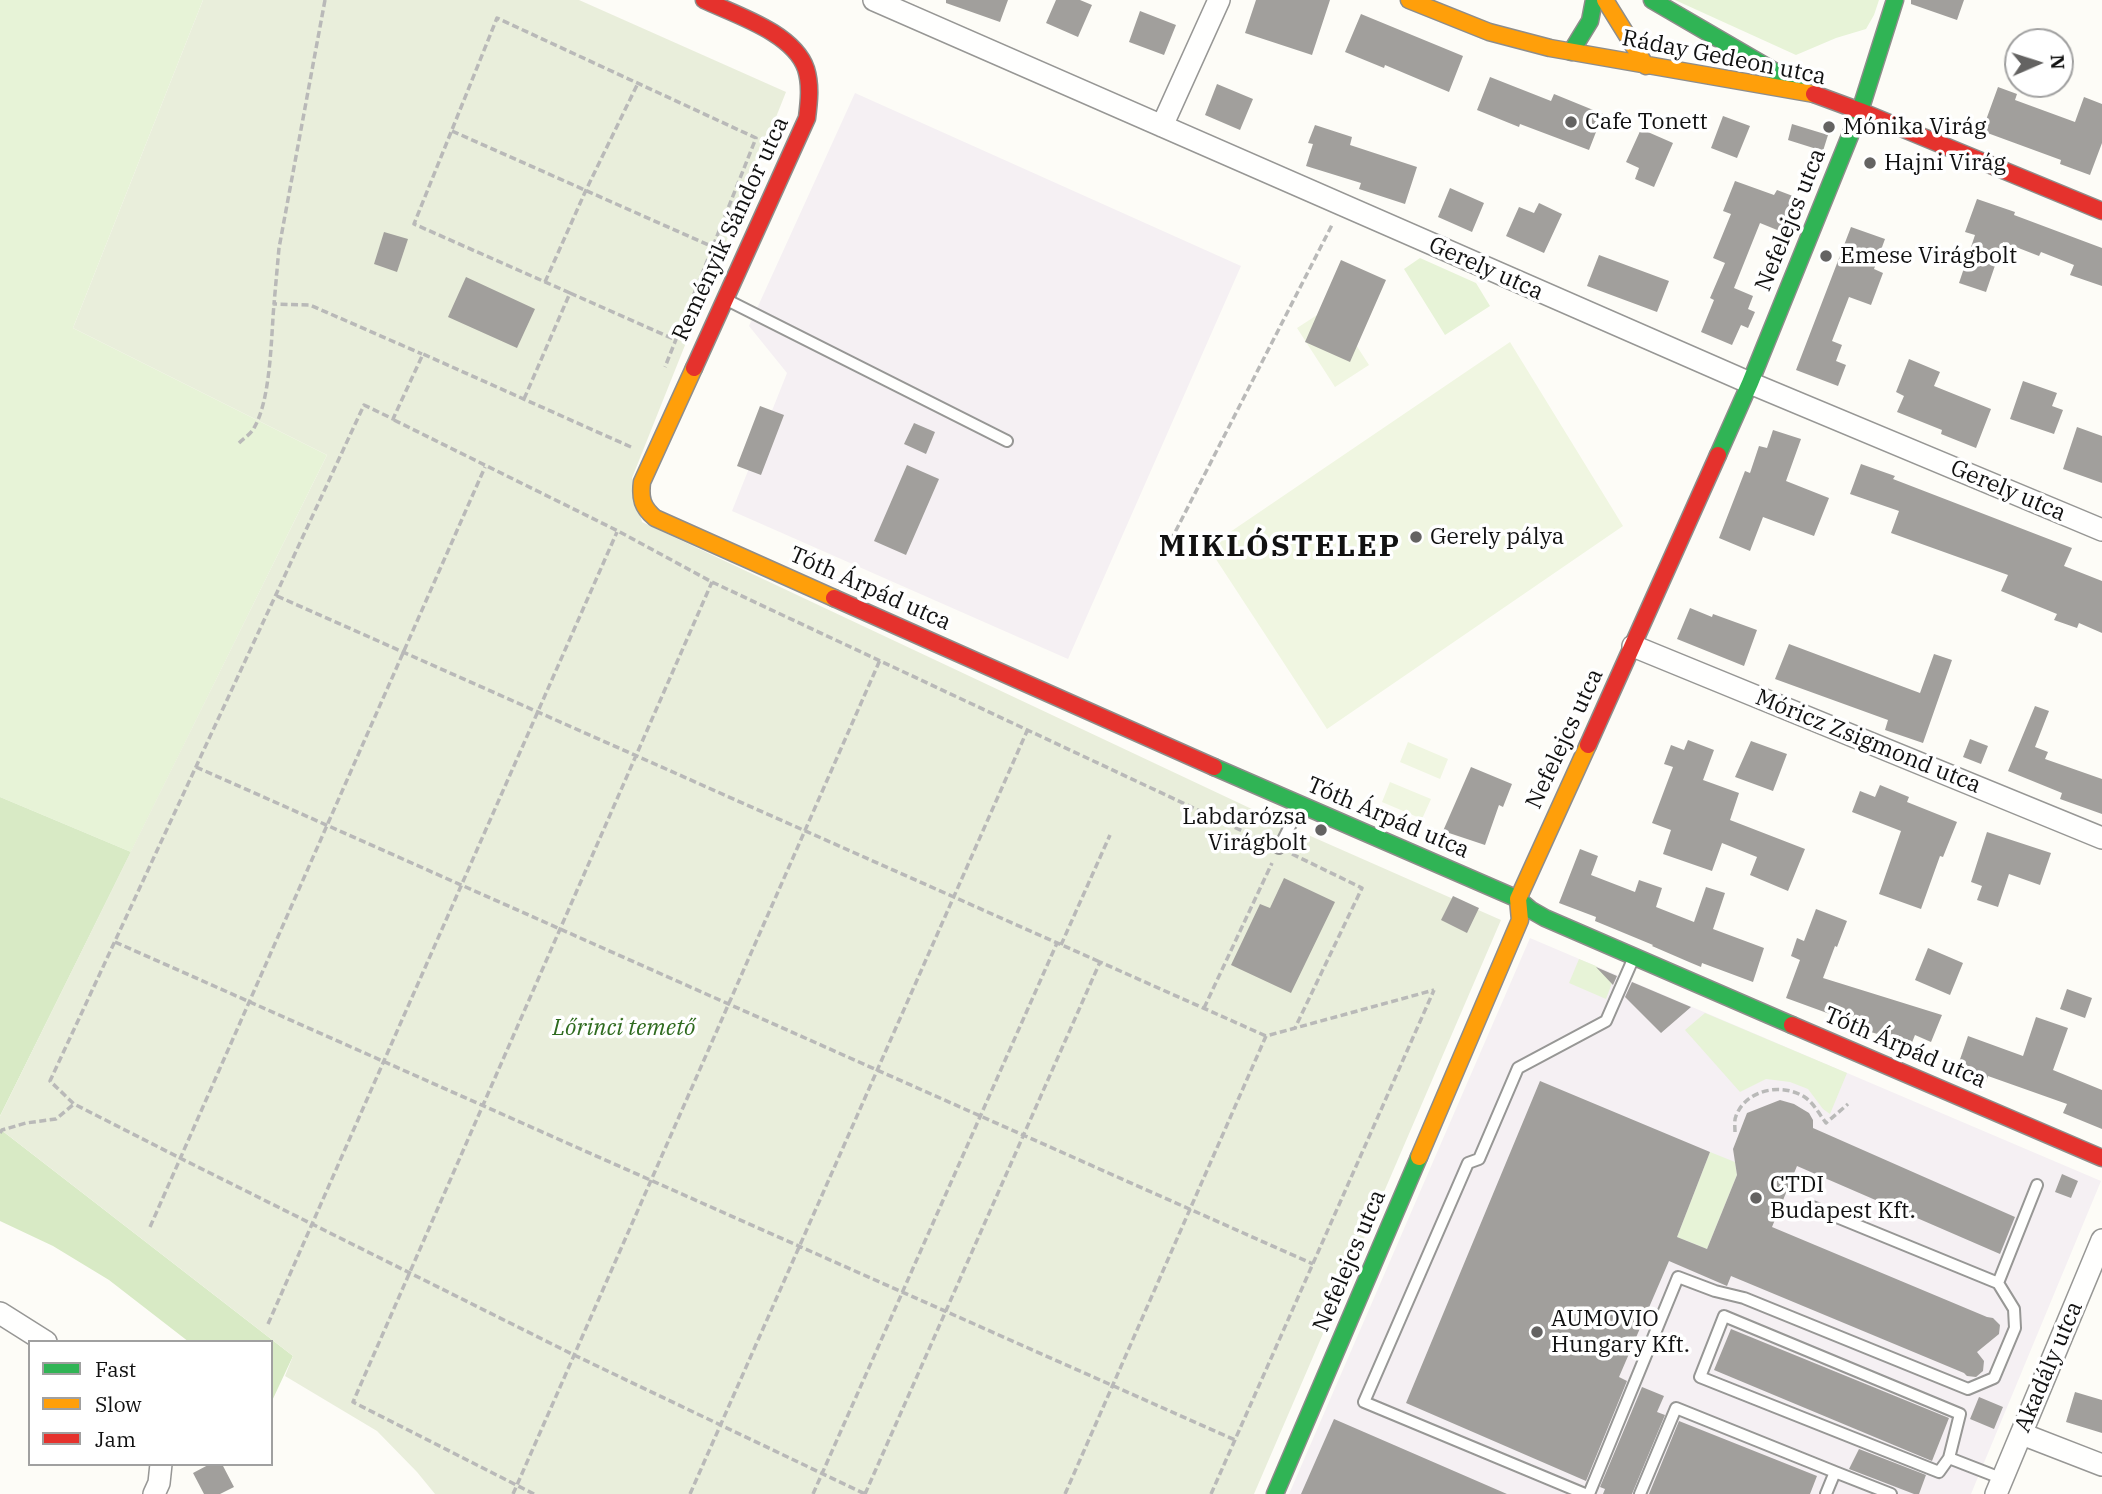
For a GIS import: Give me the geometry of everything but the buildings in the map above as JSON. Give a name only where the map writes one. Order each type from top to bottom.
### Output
[{"type":"street","name":"Reményik Sándor utca","points":[[656,518],[646,511],[640,499],[642,482],[807,118],[809,82],[797,51],[783,38],[704,0]]},
{"type":"street","points":[[1162,126],[1219,0]]},
{"type":"street","name":"Ráday Gedeon utca","points":[[1409,0],[1431,5],[1515,40],[1646,66],[1813,94],[2102,211]]},
{"type":"street","points":[[1571,52],[1588,26],[1594,0]]},
{"type":"street","points":[[1605,0],[1646,66]]},
{"type":"street","points":[[1651,0],[1813,94]]},
{"type":"street","name":"Nefelejcs utca","points":[[1275,1494],[1520,920],[1518,899],[1750,383],[1860,111],[1895,0]]},
{"type":"street","name":"Gerely utca","points":[[888,3],[1342,206],[1750,383],[2102,530]]},
{"type":"street","name":"Tóth Árpád utca","points":[[656,518],[1301,806],[1518,899],[1545,918],[2102,1158]]},
{"type":"street","name":"Móricz Zsigmond utca","points":[[1633,646],[2102,838]]},
{"type":"street","name":"Akadály utca","points":[[2000,1487],[2102,1240]]},
{"type":"street","points":[[0,1313],[43,1340]]},
{"type":"street","points":[[2022,1434],[2102,1465]]},
{"type":"lane","points":[[724,299],[1007,441]]},
{"type":"lane","points":[[1279,848],[1301,806]]},
{"type":"lane","points":[[1634,957],[1606,1021],[1517,1068],[1479,1158],[1468,1163],[1364,1402],[1587,1494],[1678,1277],[1715,1291],[1744,1298],[1968,1389],[1994,1378],[2015,1328],[2014,1309],[1998,1283],[1810,1206]]},
{"type":"lane","points":[[1998,1283],[2037,1185]]},
{"type":"lane","points":[[1724,1316],[1960,1414],[1949,1458],[1939,1472],[1700,1377],[1724,1316]]},
{"type":"lane","points":[[1640,1494],[1676,1408],[1891,1494]]},
{"type":"lane","points":[[1949,1458],[2000,1487]]},
{"type":"lane","points":[[1826,1494],[1835,1472]]},
{"type":"path","points":[[239,443],[253,430],[261,412],[266,389],[279,248],[326,0]]},
{"type":"path","points":[[661,376],[676,340],[756,138],[497,18],[414,224],[676,340]]},
{"type":"path","points":[[545,282],[638,83]]},
{"type":"path","points":[[452,131],[713,247]]},
{"type":"path","points":[[1166,550],[1342,206]]},
{"type":"path","points":[[524,399],[570,293]]},
{"type":"path","points":[[274,304],[310,305],[633,447]]},
{"type":"path","points":[[393,419],[423,354]]},
{"type":"path","points":[[1100,962],[865,1494],[574,1355],[312,1225],[74,1104],[50,1081],[364,405],[618,531],[712,582],[1362,888],[1295,1028]]},
{"type":"path","points":[[150,1227],[486,466]]},
{"type":"path","points":[[268,1324],[618,531]]},
{"type":"path","points":[[534,1494],[353,1402],[712,582]]},
{"type":"path","points":[[276,596],[1266,1036],[1434,990],[1211,1494]]},
{"type":"path","points":[[513,1494],[880,660]]},
{"type":"path","points":[[690,1494],[1027,731]]},
{"type":"path","points":[[196,767],[1313,1264]]},
{"type":"path","points":[[813,1494],[980,1116],[1110,835]]},
{"type":"path","points":[[1204,1008],[1279,848]]},
{"type":"path","points":[[115,942],[1235,1440]]},
{"type":"path","points":[[1065,1494],[1266,1036]]},
{"type":"path","points":[[1735,1132],[1735,1117],[1744,1103],[1765,1090],[1780,1089],[1804,1097],[1813,1104],[1826,1123],[1848,1104]]},
{"type":"path","points":[[0,1133],[2,1130],[26,1124],[56,1119],[74,1104]]},
{"type":"shaded area","points":[[855,93],[1241,266],[1068,659],[732,511],[787,373],[749,326]]},
{"type":"shaded area","points":[[1530,938],[2101,1181],[1971,1494],[1289,1494]]},
{"type":"green space","points":[[0,0],[203,0],[73,328],[327,455],[131,852],[0,797]]},
{"type":"green space","name":"Lőrinci temető","points":[[203,0],[579,0],[786,92],[632,478],[642,522],[1290,827],[1501,920],[1254,1494],[435,1494],[377,1431],[285,1376],[293,1356],[0,1129],[0,1116],[327,455],[73,328]]},
{"type":"green space","points":[[1675,0],[1879,0],[1866,29],[1796,55]]},
{"type":"green space","points":[[1420,258],[1476,283],[1490,306],[1445,335],[1404,269]]},
{"type":"green space","points":[[1331,306],[1369,365],[1335,387],[1297,328]]},
{"type":"green space","name":"Gerely pálya","points":[[1510,342],[1623,526],[1327,729],[1208,547]]},
{"type":"green space","points":[[1408,742],[1448,759],[1440,779],[1400,762]]},
{"type":"green space","points":[[1390,782],[1431,799],[1422,819],[1382,802]]},
{"type":"green space","points":[[0,797],[131,852],[0,1116]]},
{"type":"green space","points":[[1579,959],[1596,966],[1612,983],[1606,999],[1569,983]]},
{"type":"green space","points":[[1705,1013],[1847,1073],[1830,1114],[1808,1089],[1790,1082],[1766,1079],[1740,1092],[1685,1030]]},
{"type":"green space","points":[[0,1129],[272,1340],[186,1340],[109,1280],[53,1246],[0,1221]]},
{"type":"green space","points":[[1710,1152],[1735,1162],[1737,1175],[1707,1249],[1677,1237]]},
{"type":"green space","points":[[273,1341],[293,1356],[273,1399]]},
{"type":"traffic: fast","points":[[1571,52],[1590,21],[1594,0]]},
{"type":"traffic: fast","points":[[1652,0],[1798,85]]},
{"type":"traffic: fast","points":[[1718,455],[1750,383],[1860,111],[1895,0]]},
{"type":"traffic: fast","points":[[1214,767],[1518,899],[1545,918],[1792,1025]]},
{"type":"traffic: fast","points":[[1275,1494],[1419,1157]]},
{"type":"traffic: slow","points":[[1409,0],[1489,32],[1550,48],[1814,94]]},
{"type":"traffic: slow","points":[[1605,0],[1646,66]]},
{"type":"traffic: slow","points":[[694,368],[642,482],[642,498],[647,510],[655,518],[834,598]]},
{"type":"traffic: slow","points":[[1419,1157],[1520,920],[1518,899],[1588,745]]},
{"type":"traffic: jam","points":[[694,368],[807,118],[809,94],[806,69],[789,45],[777,35],[747,19],[704,0]]},
{"type":"traffic: jam","points":[[1814,94],[2102,211]]},
{"type":"traffic: jam","points":[[1588,745],[1718,455]]},
{"type":"traffic: jam","points":[[834,598],[1214,767]]},
{"type":"traffic: jam","points":[[1792,1025],[2102,1158]]},
{"type":"place","name":"Cafe Tonett","points":[[1571,122]]},
{"type":"place","name":"Mónika Virág","points":[[1829,127]]},
{"type":"place","name":"Hajni Virág","points":[[1870,163]]},
{"type":"place","name":"Emese Virágbolt","points":[[1826,256]]},
{"type":"place","name":"Gerely pálya","points":[[1416,537]]},
{"type":"place","name":"Labdarózsa Virágbolt","points":[[1321,830]]},
{"type":"place","name":"CTDI Budapest Kft.","points":[[1756,1198]]},
{"type":"place","name":"AUMOVIO Hungary Kft.","points":[[1537,1332]]},
{"type":"district","name":"MIKLÓSTELEP","points":[[1280,547]]}]
